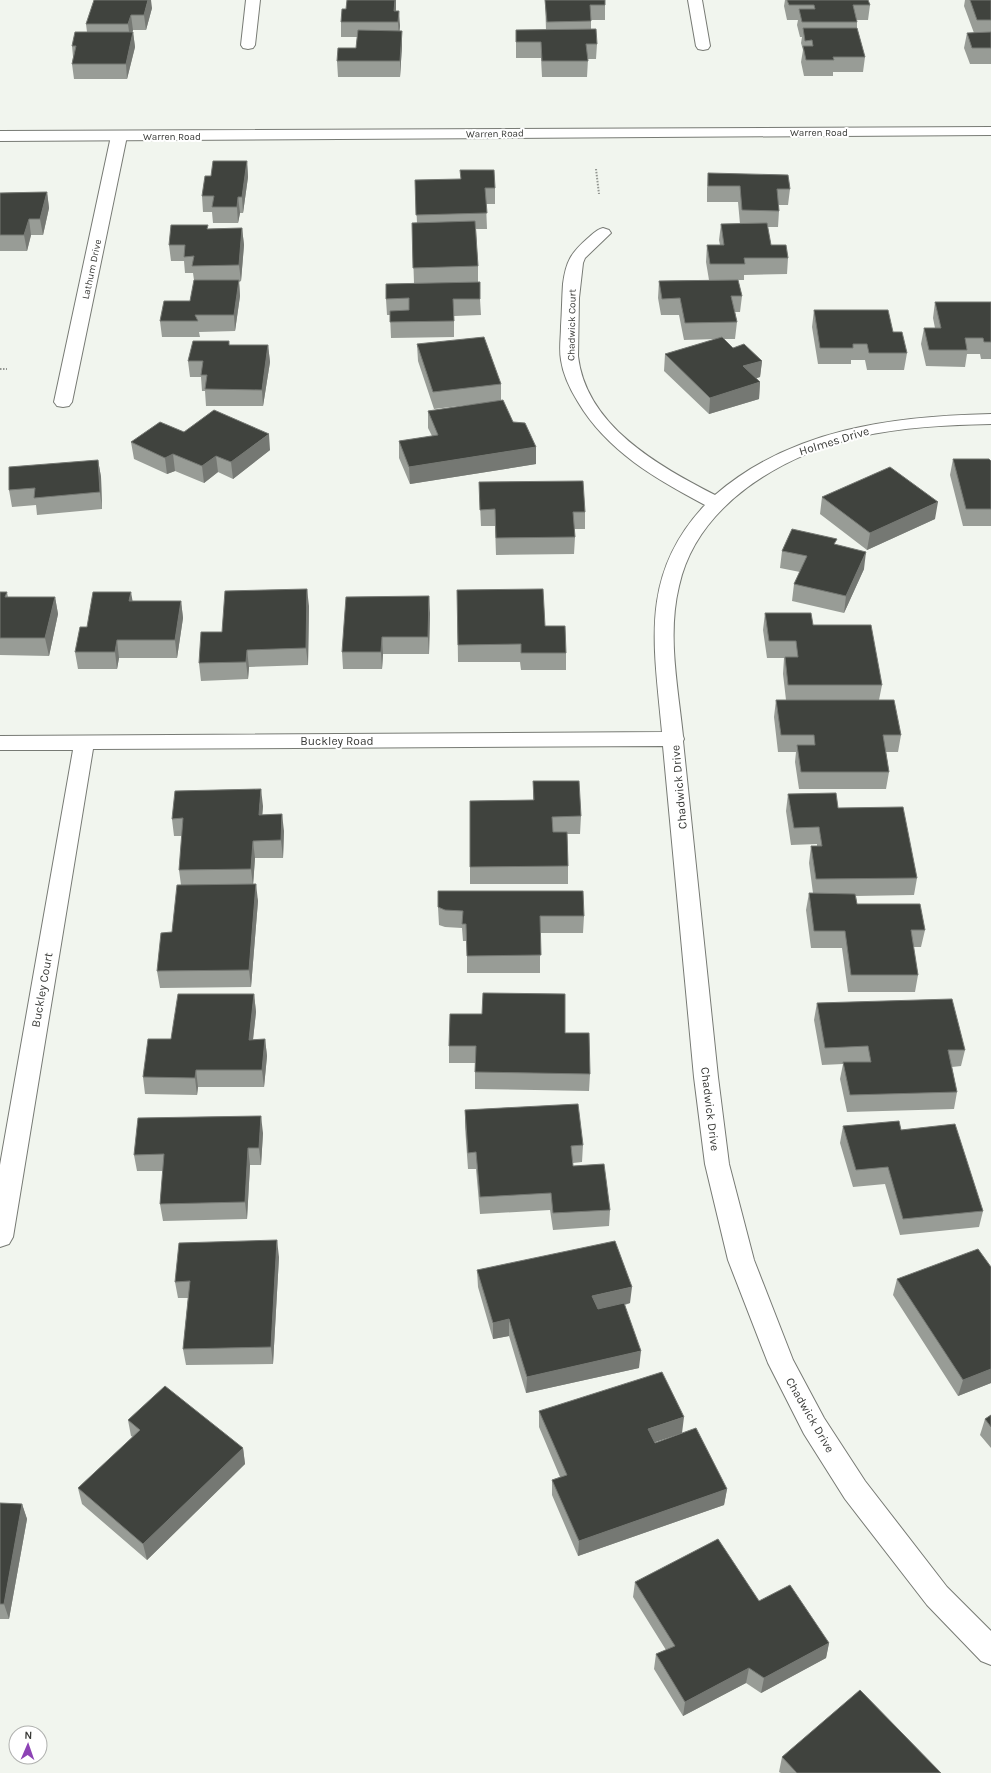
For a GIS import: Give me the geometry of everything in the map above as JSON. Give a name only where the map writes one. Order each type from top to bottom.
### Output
[{"type":"street","points":[[248,46],[253,0]]},
{"type":"street","points":[[695,0],[703,46]]},
{"type":"street","name":"Warren Road","points":[[0,136],[991,131]]},
{"type":"street","name":"Lathum Drive","points":[[63,402],[119,136]]},
{"type":"street","name":"Chadwick Court","points":[[603,233],[576,259],[570,293],[570,365],[580,391],[592,411],[613,437],[642,461],[675,483],[716,504]]},
{"type":"street","name":"Holmes Drive","points":[[716,504],[758,472],[795,452],[844,435],[888,426],[924,421],[991,419]]},
{"type":"street","name":"Chadwick Drive","points":[[716,504],[699,522],[684,545],[673,569],[666,595],[663,641],[674,739],[706,1077],[717,1164],[740,1260],[781,1363],[814,1426],[855,1490],[937,1596],[991,1651]]},
{"type":"street","name":"Buckley Road","points":[[0,743],[674,739]]},
{"type":"street","name":"Buckley Court","points":[[0,1237],[84,743]]},
{"type":"path","points":[[596,169],[599,194]]},
{"type":"path","points":[[0,370],[6,370]]},
{"type":"building","points":[[94,0],[148,0],[144,15],[131,15],[128,24],[86,24]]},
{"type":"building","points":[[347,0],[395,0],[394,11],[399,11],[398,22],[341,22],[342,9],[346,9]]},
{"type":"building","points":[[545,0],[605,0],[605,5],[590,5],[591,21],[547,22]]},
{"type":"building","points":[[787,0],[868,0],[870,5],[853,5],[857,22],[802,22],[799,9],[815,9],[814,5],[789,5]]},
{"type":"building","points":[[970,0],[991,0],[991,20],[977,20]]},
{"type":"building","points":[[803,28],[857,28],[865,57],[833,57],[834,60],[806,60],[803,46],[813,46],[812,40],[805,41]]},
{"type":"building","points":[[596,29],[597,44],[586,44],[588,61],[542,61],[541,42],[516,42],[516,30]]},
{"type":"building","points":[[358,30],[402,31],[400,61],[337,61],[338,48],[356,48]]},
{"type":"building","points":[[75,32],[133,32],[126,64],[72,64],[76,46],[72,46]]},
{"type":"building","points":[[991,32],[991,48],[972,48],[967,33]]},
{"type":"building","points":[[213,161],[247,161],[242,197],[238,197],[237,207],[212,207],[214,196],[202,196],[205,176],[211,176]]},
{"type":"building","points":[[460,170],[494,170],[495,188],[485,188],[487,213],[416,215],[415,180],[461,179]]},
{"type":"building","points":[[708,173],[788,175],[790,189],[777,189],[779,211],[742,210],[740,186],[708,186]]},
{"type":"building","points":[[47,192],[40,219],[29,219],[24,235],[0,235],[0,193]]},
{"type":"building","points":[[475,221],[478,266],[413,268],[412,223]]},
{"type":"building","points":[[767,223],[771,245],[786,245],[788,258],[744,258],[745,264],[710,264],[707,245],[724,245],[721,224]]},
{"type":"building","points":[[171,225],[208,225],[207,229],[242,228],[239,265],[192,266],[194,256],[184,257],[185,245],[169,245]]},
{"type":"building","points":[[194,280],[239,280],[234,315],[195,315],[198,321],[160,321],[164,301],[190,301]]},
{"type":"building","points":[[738,280],[742,296],[731,296],[737,322],[685,323],[680,298],[662,299],[659,281]]},
{"type":"building","points":[[480,282],[480,299],[453,299],[454,321],[390,322],[390,311],[409,310],[409,298],[386,299],[386,284]]},
{"type":"building","points":[[935,302],[991,302],[991,342],[984,342],[983,338],[965,338],[967,350],[929,350],[924,328],[941,328]]},
{"type":"building","points":[[814,310],[888,310],[893,332],[902,332],[907,353],[869,353],[867,344],[853,344],[853,348],[820,348]]},
{"type":"building","points":[[484,337],[501,384],[433,392],[417,344]]},
{"type":"building","points":[[722,337],[733,348],[744,344],[762,361],[743,366],[760,382],[710,398],[665,354]]},
{"type":"building","points":[[193,341],[229,341],[229,345],[268,345],[262,390],[205,389],[207,375],[201,375],[203,361],[188,361]]},
{"type":"building","points":[[503,400],[513,422],[525,423],[536,447],[409,467],[399,441],[438,435],[428,411]]},
{"type":"building","points":[[214,410],[269,434],[231,462],[216,456],[202,466],[173,454],[165,458],[131,442],[160,422],[184,432]]},
{"type":"building","points":[[953,459],[989,459],[991,461],[991,509],[966,509]]},
{"type":"building","points":[[98,460],[100,492],[34,498],[35,488],[9,490],[9,467]]},
{"type":"building","points":[[890,467],[938,502],[870,533],[822,497]]},
{"type":"building","points":[[583,481],[585,512],[573,512],[575,537],[496,538],[495,509],[480,510],[479,482]]},
{"type":"building","points":[[792,529],[837,539],[834,544],[866,552],[846,596],[794,584],[807,556],[782,551]]},
{"type":"building","points":[[307,589],[306,648],[247,650],[246,662],[199,663],[201,632],[222,632],[225,591]]},
{"type":"building","points":[[543,589],[545,626],[565,626],[566,653],[521,653],[521,644],[458,645],[457,590]]},
{"type":"building","points":[[0,592],[7,592],[5,597],[55,597],[45,638],[0,638]]},
{"type":"building","points":[[93,592],[131,592],[129,601],[181,601],[175,640],[117,640],[115,652],[75,652],[80,627],[87,627]]},
{"type":"building","points":[[429,596],[428,637],[382,637],[381,652],[342,652],[346,597]]},
{"type":"building","points":[[765,613],[811,613],[813,625],[871,625],[882,685],[788,685],[785,657],[798,657],[796,641],[769,641]]},
{"type":"building","points":[[776,700],[894,700],[901,735],[883,735],[889,772],[801,772],[797,745],[815,745],[814,735],[781,735]]},
{"type":"building","points":[[533,781],[579,781],[581,816],[552,817],[553,832],[567,832],[568,866],[470,867],[470,801],[534,800]]},
{"type":"building","points":[[261,789],[259,815],[282,814],[281,840],[253,841],[251,869],[179,870],[183,818],[172,819],[175,791]]},
{"type":"building","points":[[836,793],[838,808],[903,807],[917,878],[816,879],[811,846],[822,846],[819,827],[794,828],[788,794]]},
{"type":"building","points":[[256,884],[249,970],[157,971],[161,933],[172,932],[177,885]]},
{"type":"building","points":[[438,891],[583,891],[584,916],[540,916],[541,955],[467,956],[466,924],[462,924],[463,911],[445,910],[438,907]]},
{"type":"building","points":[[809,893],[855,894],[857,904],[920,904],[925,930],[911,930],[918,975],[851,975],[845,931],[814,931]]},
{"type":"building","points":[[483,993],[565,994],[565,1033],[589,1033],[590,1074],[475,1072],[476,1046],[449,1046],[450,1014],[482,1014]]},
{"type":"building","points":[[178,994],[254,994],[249,1040],[265,1039],[262,1070],[196,1070],[195,1078],[143,1077],[148,1039],[171,1039]]},
{"type":"building","points":[[952,999],[965,1050],[948,1050],[957,1092],[850,1095],[843,1062],[871,1062],[868,1046],[825,1048],[817,1003]]},
{"type":"building","points":[[578,1104],[583,1145],[571,1146],[573,1166],[604,1164],[610,1210],[553,1213],[551,1193],[480,1197],[476,1152],[468,1153],[465,1110]]},
{"type":"building","points":[[261,1116],[259,1148],[248,1148],[245,1202],[160,1204],[164,1154],[134,1155],[138,1118]]},
{"type":"building","points":[[899,1121],[901,1130],[955,1124],[983,1211],[903,1219],[888,1167],[856,1170],[843,1126]]},
{"type":"building","points":[[277,1240],[271,1347],[183,1349],[190,1281],[175,1282],[179,1243]]},
{"type":"building","points":[[615,1241],[632,1287],[592,1296],[598,1309],[624,1303],[641,1351],[527,1377],[509,1319],[493,1323],[477,1270]]},
{"type":"building","points":[[978,1249],[991,1267],[991,1369],[963,1380],[897,1279]]},
{"type":"building","points":[[662,1372],[684,1417],[648,1429],[655,1443],[696,1428],[727,1489],[579,1541],[552,1480],[567,1475],[539,1411]]},
{"type":"building","points":[[165,1386],[243,1448],[143,1544],[78,1488],[140,1430],[128,1420]]},
{"type":"building","points":[[991,1415],[991,1427],[985,1419]]},
{"type":"building","points":[[0,1503],[22,1504],[4,1604],[0,1604]]},
{"type":"building","points":[[718,1539],[759,1601],[790,1585],[829,1643],[764,1678],[749,1668],[685,1702],[656,1654],[675,1646],[635,1582]]},
{"type":"building","points":[[860,1690],[941,1773],[797,1773],[782,1757]]}]
